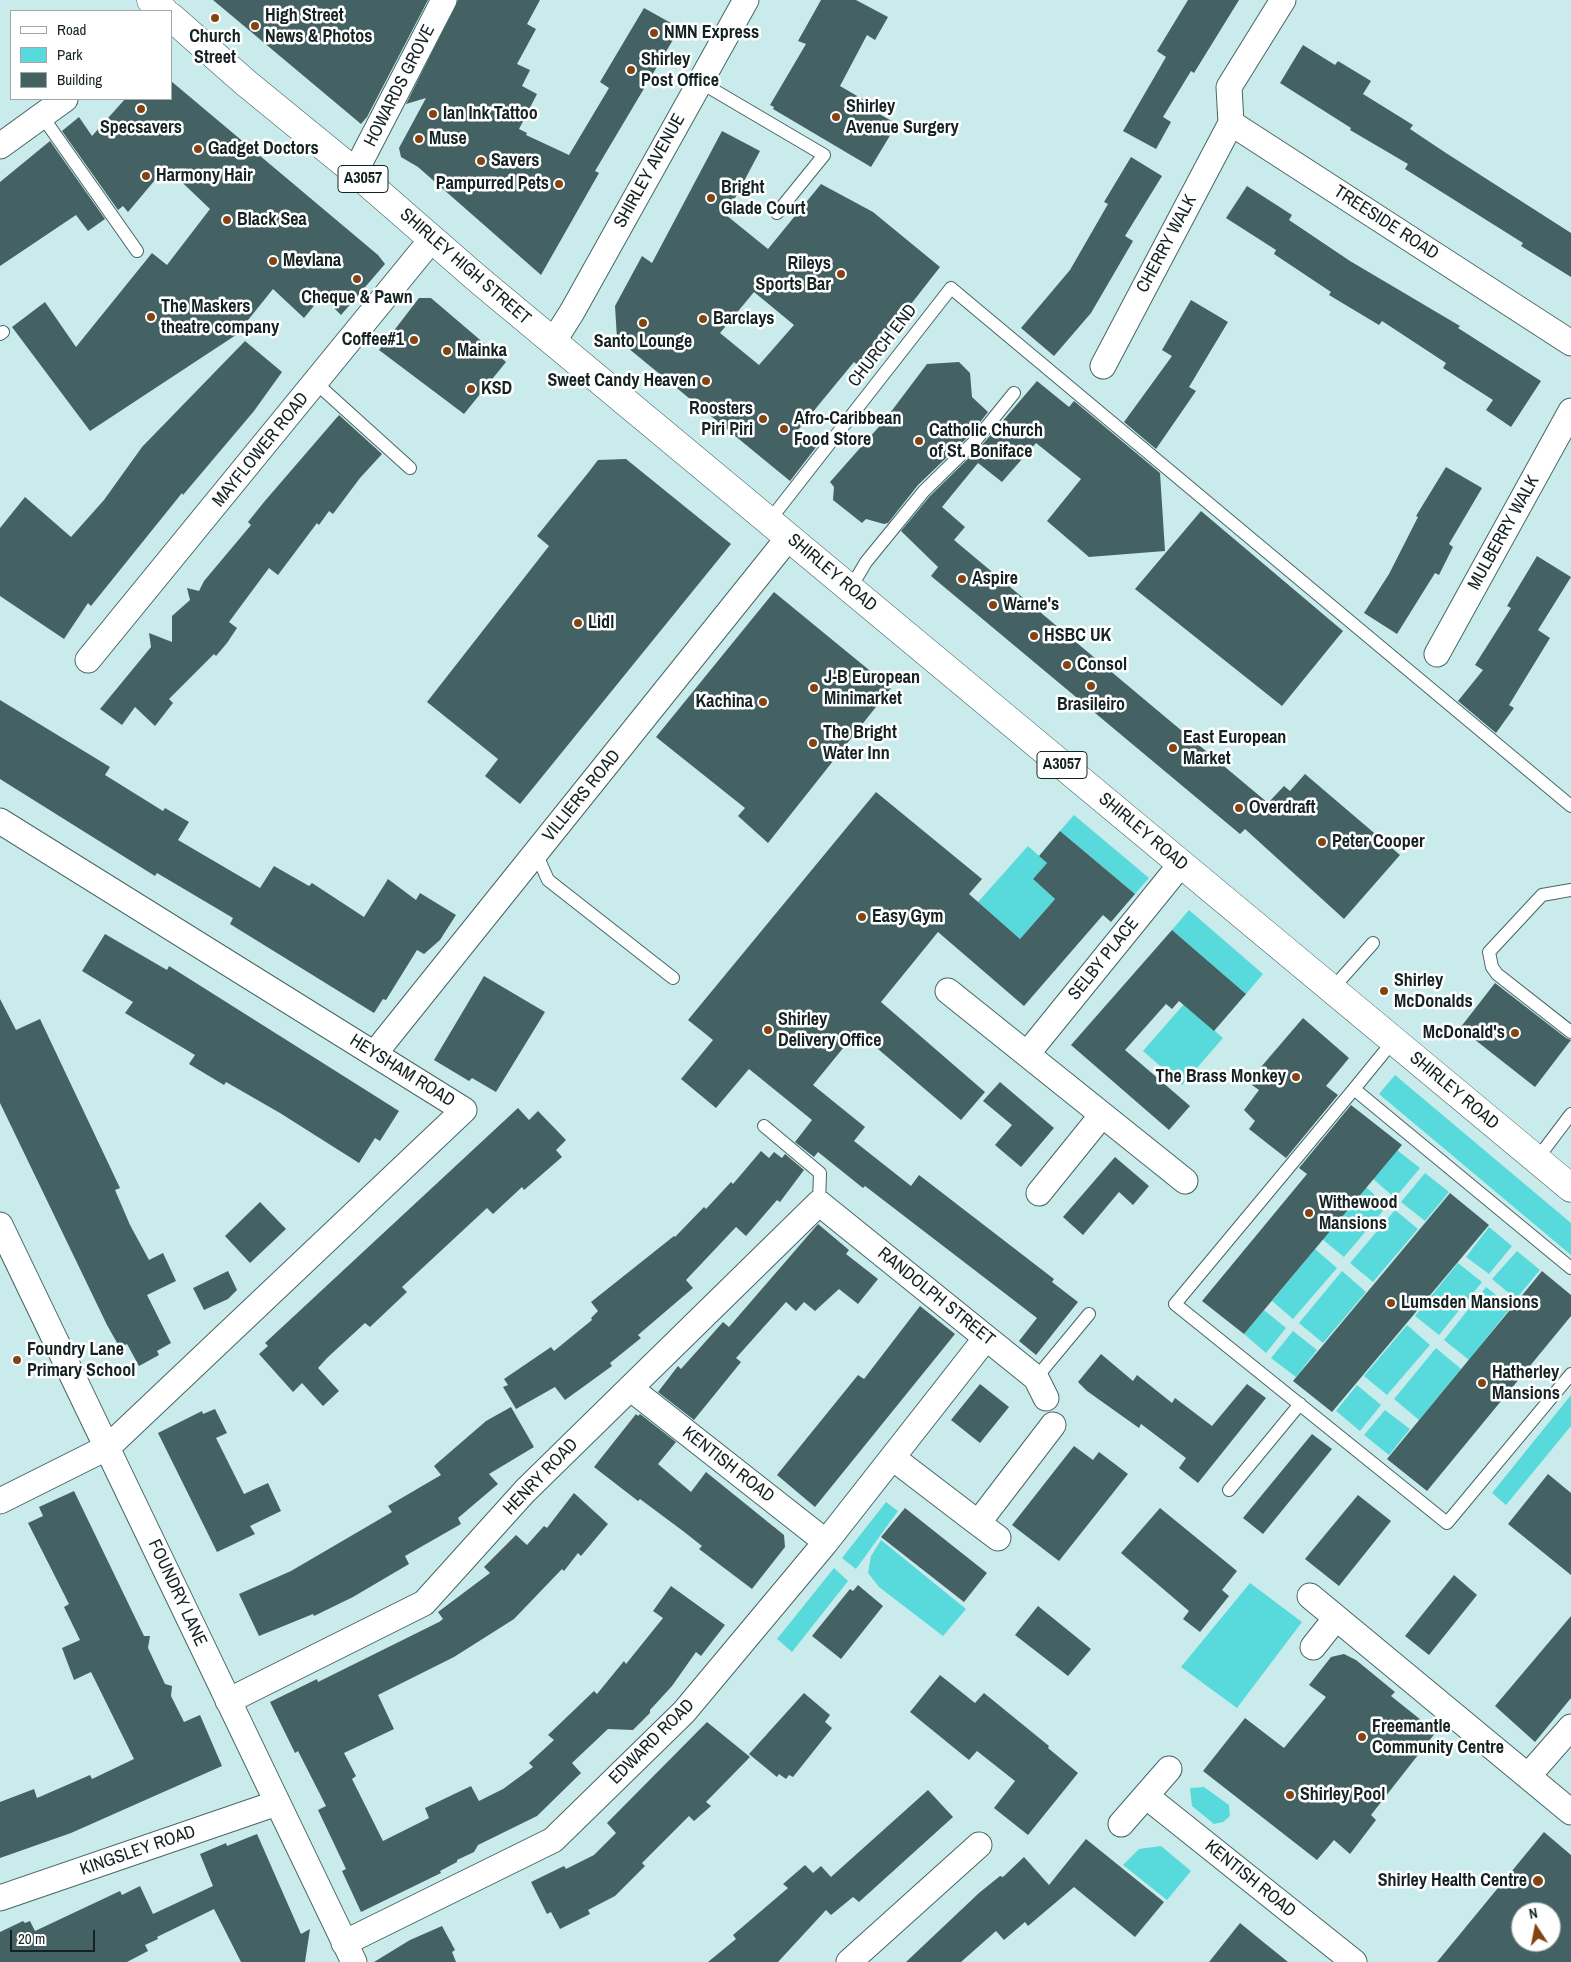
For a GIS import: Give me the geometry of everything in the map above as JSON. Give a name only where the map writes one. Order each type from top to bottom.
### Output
[{"type":"main road","name":"SHIRLEY HIGH STREET","points":[[151,0],[162,10]]},
{"type":"main road","name":"SHIRLEY HIGH STREET","points":[[172,20],[246,83],[356,172],[553,342]]},
{"type":"main road","name":"SHIRLEY ROAD","points":[[553,342],[1571,1188]]},
{"type":"street","name":"HOWARDS GROVE","points":[[356,172],[444,0]]},
{"type":"street","points":[[1232,123],[1230,87],[1283,0]]},
{"type":"street","name":"SHIRLEY AVENUE","points":[[553,342],[700,82],[739,2]]},
{"type":"street","points":[[0,146],[65,100]]},
{"type":"street","name":"TREESIDE ROAD","points":[[1232,123],[1571,344]]},
{"type":"street","name":"CHERRY WALK","points":[[1103,366],[1232,123]]},
{"type":"street","name":"MAYFLOWER ROAD","points":[[88,660],[432,239]]},
{"type":"street","name":"MULBERRY WALK","points":[[1438,654],[1571,411]]},
{"type":"street","name":"VILLIERS ROAD","points":[[375,1053],[536,853],[779,529]]},
{"type":"street","name":"HEYSHAM ROAD","points":[[0,821],[464,1110],[108,1447]]},
{"type":"street","name":"SELBY PLACE","points":[[1027,1054],[1181,864]]},
{"type":"street","points":[[948,991],[1185,1181]]},
{"type":"street","points":[[1039,1192],[1102,1115]]},
{"type":"street","name":"RANDOLPH STREET","points":[[819,1202],[986,1338],[1041,1388]]},
{"type":"street","name":"HENRY ROAD","points":[[228,1701],[424,1603],[525,1490],[819,1202]]},
{"type":"street","name":"FOUNDRY LANE","points":[[0,1225],[349,1952]]},
{"type":"street","name":"EDWARD ROAD","points":[[349,1952],[553,1840],[684,1712],[826,1542],[986,1338]]},
{"type":"street","name":"KENTISH ROAD","points":[[630,1388],[826,1542]]},
{"type":"street","points":[[978,1524],[1053,1425]]},
{"type":"street","points":[[0,1500],[108,1447]]},
{"type":"street","points":[[893,1458],[998,1538]]},
{"type":"street","points":[[1310,1596],[1571,1812]]},
{"type":"street","points":[[1313,1647],[1336,1618]]},
{"type":"street","points":[[1528,1776],[1571,1727]]},
{"type":"street","points":[[1121,1824],[1169,1769]]},
{"type":"street","name":"KENTISH ROAD","points":[[1146,1796],[1354,1962]]},
{"type":"street","name":"KINGSLEY ROAD","points":[[0,1898],[277,1804]]},
{"type":"street","points":[[849,1962],[979,1845]]},
{"type":"lane","points":[[700,82],[824,155],[777,213]]},
{"type":"lane","points":[[42,116],[137,251]]},
{"type":"lane","name":"CHURCH END","points":[[779,529],[951,288],[1571,806]]},
{"type":"lane","points":[[316,383],[410,468]]},
{"type":"lane","points":[[850,589],[866,562],[904,514],[924,491],[976,440],[1014,393]]},
{"type":"lane","points":[[536,853],[548,880],[674,978]]},
{"type":"lane","points":[[1571,890],[1542,895],[1489,952],[1492,967],[1498,974],[1571,1032]]},
{"type":"lane","points":[[1332,989],[1373,943]]},
{"type":"lane","points":[[1394,1040],[1175,1304],[1447,1523],[1571,1374]]},
{"type":"lane","points":[[1354,1089],[1571,1268]]},
{"type":"lane","points":[[1537,1160],[1571,1114]]},
{"type":"lane","points":[[764,1126],[820,1173],[819,1202]]},
{"type":"lane","points":[[1041,1388],[1088,1314]]},
{"type":"lane","points":[[1230,1490],[1300,1404]]},
{"type":"green space","points":[[1074,815],[1149,878],[1135,894],[1060,831]]},
{"type":"green space","points":[[1028,846],[1047,863],[1033,879],[1055,899],[1020,939],[978,902]]},
{"type":"green space","points":[[1189,910],[1263,974],[1246,994],[1172,930]]},
{"type":"green space","points":[[1184,1004],[1223,1038],[1182,1085],[1143,1051]]},
{"type":"green space","points":[[1395,1075],[1571,1223],[1571,1255],[1379,1094]]},
{"type":"green space","points":[[1397,1150],[1420,1168],[1395,1198],[1373,1179]]},
{"type":"green space","points":[[1425,1173],[1449,1192],[1425,1221],[1401,1202]]},
{"type":"green space","points":[[1366,1187],[1387,1206],[1344,1257],[1322,1239]]},
{"type":"green space","points":[[1395,1210],[1418,1229],[1373,1282],[1350,1263]]},
{"type":"green space","points":[[1489,1227],[1512,1246],[1489,1274],[1466,1257]]},
{"type":"green space","points":[[1315,1249],[1337,1268],[1293,1319],[1272,1301]]},
{"type":"green space","points":[[1517,1251],[1540,1270],[1516,1299],[1492,1279]]},
{"type":"green space","points":[[1458,1263],[1482,1282],[1439,1335],[1415,1316]]},
{"type":"green space","points":[[1342,1271],[1366,1292],[1323,1343],[1299,1323]]},
{"type":"green space","points":[[1486,1287],[1511,1307],[1469,1360],[1444,1340]]},
{"type":"green space","points":[[1264,1310],[1286,1328],[1266,1353],[1244,1334]]},
{"type":"green space","points":[[1407,1325],[1430,1345],[1387,1395],[1364,1376]]},
{"type":"green space","points":[[1293,1331],[1317,1350],[1296,1377],[1271,1358]]},
{"type":"green space","points":[[1436,1348],[1461,1369],[1419,1420],[1394,1399]]},
{"type":"green space","points":[[1357,1385],[1381,1405],[1360,1431],[1336,1411]]},
{"type":"green space","points":[[1571,1395],[1571,1426],[1506,1505],[1492,1493]]},
{"type":"green space","points":[[1385,1410],[1410,1429],[1389,1455],[1364,1435]]},
{"type":"green space","points":[[886,1502],[898,1511],[856,1569],[842,1558]]},
{"type":"green space","points":[[881,1540],[966,1609],[943,1636],[879,1587],[868,1573],[871,1556]]},
{"type":"green space","points":[[834,1568],[848,1581],[792,1652],[777,1639]]},
{"type":"green space","points":[[1250,1583],[1302,1622],[1237,1708],[1181,1667]]},
{"type":"green space","points":[[1204,1787],[1229,1805],[1230,1816],[1223,1822],[1214,1824],[1192,1806],[1190,1788]]},
{"type":"green space","points":[[1161,1846],[1191,1871],[1167,1900],[1123,1865],[1139,1849]]},
{"type":"building","points":[[213,0],[428,0],[367,117],[361,124]]},
{"type":"building","points":[[458,0],[540,0],[527,24],[536,29],[517,64],[530,70],[522,86],[537,94],[519,129],[527,133],[526,135],[569,155],[609,88],[600,82],[644,8],[680,28],[595,171],[599,173],[541,275],[418,167],[401,157],[399,148],[426,98],[406,104]]},
{"type":"building","points":[[821,0],[856,0],[888,17],[875,40],[867,35],[840,86],[876,107],[874,111],[897,124],[871,167],[773,109],[774,107],[770,105],[806,44],[798,41]]},
{"type":"building","points":[[1188,0],[1239,0],[1194,73],[1191,71],[1163,117],[1171,122],[1156,149],[1123,131],[1166,57],[1157,51]]},
{"type":"building","points":[[1303,45],[1335,65],[1338,61],[1371,81],[1363,94],[1413,125],[1410,129],[1571,233],[1571,277],[1521,246],[1523,243],[1405,169],[1408,164],[1350,130],[1351,128],[1280,83]]},
{"type":"building","points":[[172,82],[378,255],[385,264],[341,315],[322,296],[304,318],[273,289],[236,335],[90,431],[12,327],[45,302],[76,347],[152,253],[167,265],[210,209],[166,167],[128,212],[123,206],[118,210],[62,131],[79,117],[92,136],[124,100],[172,100]]},
{"type":"building","points":[[722,131],[760,151],[726,215],[768,249],[821,184],[873,212],[940,267],[861,368],[854,362],[798,430],[817,446],[790,481],[617,339],[615,306],[642,256],[652,263]],"holes":[[[754,292],[794,325],[759,365],[720,333]]]},
{"type":"building","points":[[50,141],[105,219],[88,231],[76,215],[0,266],[0,182]]},
{"type":"building","points":[[1131,157],[1162,176],[1125,236],[1133,241],[1091,313],[1054,356],[1021,328],[1070,270],[1108,204],[1104,202]]},
{"type":"building","points":[[1247,186],[1292,215],[1289,220],[1350,261],[1460,326],[1458,328],[1541,381],[1511,427],[1486,410],[1493,400],[1443,368],[1446,363],[1382,321],[1379,325],[1329,295],[1331,292],[1274,254],[1276,250],[1226,218]]},
{"type":"building","points":[[419,298],[431,298],[506,362],[464,414],[379,350]]},
{"type":"building","points":[[1191,300],[1228,322],[1189,387],[1196,391],[1156,449],[1124,422],[1172,356],[1162,350]]},
{"type":"building","points":[[245,341],[282,372],[254,411],[183,495],[182,493],[91,606],[88,603],[64,639],[0,596],[0,528],[25,497],[71,537],[104,500],[142,447]]},
{"type":"building","name":"Catholic Church of St. Boniface","points":[[959,362],[970,373],[972,397],[988,412],[970,435],[918,485],[888,523],[884,524],[866,519],[862,523],[833,500],[834,487],[830,482],[884,421],[927,364]]},
{"type":"building","points":[[1037,381],[1069,407],[1074,401],[1160,473],[1165,551],[1089,557],[1047,521],[1081,479],[1036,443],[1002,482],[978,463],[942,507],[965,527],[954,540],[1268,803],[1284,786],[1290,791],[1305,774],[1400,855],[1344,919],[1245,829],[1240,834],[931,576],[938,567],[901,531],[930,496],[982,445]]},
{"type":"building","points":[[339,415],[382,454],[360,478],[333,514],[329,511],[319,525],[317,523],[278,575],[269,568],[229,622],[237,628],[227,643],[216,656],[214,654],[169,699],[173,703],[155,726],[135,707],[122,725],[100,709],[151,647],[149,633],[172,642],[172,616],[190,600],[187,588],[199,591],[204,581],[251,525],[248,522]]},
{"type":"building","name":"Lidl","points":[[626,459],[731,544],[520,804],[485,776],[498,759],[427,702],[549,546],[537,536],[598,460]]},
{"type":"building","points":[[1446,467],[1482,488],[1449,544],[1453,547],[1439,575],[1435,573],[1397,634],[1364,613],[1389,574],[1418,517],[1416,516]]},
{"type":"building","points":[[1201,511],[1343,631],[1282,706],[1135,589]]},
{"type":"building","points":[[1537,556],[1571,577],[1538,630],[1550,638],[1509,705],[1514,708],[1496,733],[1458,701],[1483,670],[1475,665],[1511,608],[1507,606]]},
{"type":"building","points":[[774,592],[891,688],[768,843],[738,816],[745,808],[656,737]]},
{"type":"building","points":[[0,700],[110,767],[105,775],[163,811],[165,808],[189,822],[178,840],[260,888],[274,866],[309,886],[312,883],[364,917],[388,879],[416,900],[420,893],[456,915],[440,940],[424,954],[417,950],[386,1000],[383,999],[374,1013],[230,924],[233,918],[157,873],[155,876],[0,779]]},
{"type":"building","points":[[876,792],[982,879],[969,894],[1020,939],[1055,899],[1033,879],[1047,863],[1039,856],[1060,831],[1135,894],[1111,922],[1103,915],[1024,1006],[938,932],[881,1002],[985,1092],[961,1120],[857,1031],[813,1085],[865,1127],[854,1141],[911,1186],[919,1175],[1054,1279],[1052,1282],[1078,1302],[1036,1355],[1019,1341],[1037,1318],[865,1186],[863,1188],[818,1152],[814,1157],[795,1142],[812,1120],[749,1069],[716,1108],[681,1079],[713,1040],[688,1020]]},
{"type":"building","points":[[1172,930],[1246,994],[1214,1031],[1179,1001],[1172,1009],[1166,1004],[1125,1050],[1190,1106],[1169,1130],[1071,1045]]},
{"type":"building","points":[[105,934],[167,970],[169,966],[399,1111],[380,1141],[375,1138],[359,1163],[280,1113],[226,1082],[224,1085],[189,1064],[195,1055],[125,1013],[133,1002],[82,971]]},
{"type":"building","points":[[484,976],[545,1012],[496,1092],[472,1078],[469,1081],[434,1060]]},
{"type":"building","name":"McDonald's","points":[[1495,983],[1571,1040],[1535,1087],[1460,1028]]},
{"type":"building","points":[[0,999],[16,1030],[40,1019],[120,1188],[115,1190],[130,1225],[149,1260],[163,1253],[176,1281],[147,1295],[171,1343],[157,1351],[159,1355],[139,1366],[127,1344],[120,1348],[107,1325],[0,1103]]},
{"type":"building","name":"The Brass Monkey","points":[[1303,1018],[1349,1058],[1326,1086],[1338,1095],[1286,1158],[1249,1129],[1255,1121],[1244,1110],[1259,1090],[1252,1085],[1264,1069],[1261,1067]]},
{"type":"building","points":[[1000,1082],[1054,1128],[1021,1167],[995,1145],[1012,1125],[983,1101]]},
{"type":"building","name":"Withewood Mansions","points":[[1351,1105],[1402,1145],[1244,1334],[1202,1301],[1307,1174],[1299,1168]]},
{"type":"building","points":[[518,1108],[529,1120],[538,1111],[566,1140],[556,1150],[562,1157],[524,1190],[522,1187],[493,1214],[487,1208],[402,1287],[407,1292],[370,1327],[365,1323],[327,1358],[318,1368],[339,1391],[323,1406],[302,1383],[293,1392],[259,1354],[268,1346],[265,1343]]},
{"type":"building","points":[[761,1151],[769,1158],[774,1152],[782,1158],[785,1154],[804,1170],[780,1202],[777,1200],[746,1236],[736,1227],[686,1280],[693,1288],[638,1335],[641,1338],[610,1363],[612,1366],[565,1400],[555,1387],[516,1409],[503,1387],[508,1385],[504,1379],[551,1347],[554,1351],[592,1320],[591,1318],[598,1311],[591,1302],[675,1237],[704,1207],[706,1209],[731,1182],[733,1184]]},
{"type":"building","points":[[1115,1157],[1149,1186],[1133,1205],[1119,1192],[1083,1235],[1063,1217]]},
{"type":"building","name":"Lumsden Mansions","points":[[1450,1193],[1489,1225],[1332,1412],[1293,1381]]},
{"type":"building","points":[[260,1202],[286,1229],[250,1263],[225,1236]]},
{"type":"building","points":[[818,1224],[849,1250],[846,1254],[878,1279],[858,1304],[839,1289],[815,1311],[804,1302],[796,1311],[786,1302],[736,1358],[741,1362],[694,1420],[658,1392],[678,1366],[681,1369],[723,1322],[729,1327]]},
{"type":"building","points":[[228,1271],[237,1290],[228,1299],[204,1310],[193,1288]]},
{"type":"building","name":"Hatherley Mansions","points":[[1542,1271],[1571,1295],[1571,1316],[1427,1491],[1387,1459]]},
{"type":"building","points":[[920,1306],[955,1334],[815,1507],[777,1475],[858,1375],[864,1379]]},
{"type":"building","points":[[1101,1354],[1133,1381],[1137,1375],[1172,1403],[1175,1398],[1212,1426],[1247,1384],[1266,1398],[1198,1483],[1179,1468],[1186,1458],[1141,1424],[1139,1428],[1087,1391],[1078,1382]]},
{"type":"building","points":[[980,1384],[1009,1407],[980,1443],[951,1420]]},
{"type":"building","points":[[511,1407],[534,1447],[489,1474],[498,1484],[458,1518],[461,1524],[405,1556],[409,1564],[353,1597],[314,1616],[313,1614],[259,1636],[239,1594],[291,1571],[392,1512],[388,1506],[441,1475],[434,1466],[486,1421]]},
{"type":"building","points":[[215,1409],[227,1433],[216,1438],[244,1494],[268,1483],[281,1511],[250,1526],[255,1534],[217,1552],[158,1433],[202,1411],[203,1414]]},
{"type":"building","points":[[636,1414],[638,1416],[640,1414],[676,1442],[658,1464],[691,1492],[706,1472],[784,1535],[785,1547],[752,1589],[699,1549],[702,1546],[683,1531],[640,1499],[638,1501],[594,1467]]},
{"type":"building","points":[[1312,1434],[1332,1449],[1263,1534],[1243,1518]]},
{"type":"building","points":[[1074,1446],[1093,1460],[1099,1452],[1128,1474],[1059,1561],[1012,1525]]},
{"type":"building","points":[[1548,1474],[1571,1493],[1571,1575],[1508,1524]]},
{"type":"building","points":[[74,1491],[144,1636],[150,1636],[148,1648],[165,1684],[172,1686],[171,1696],[184,1722],[200,1715],[222,1766],[71,1833],[0,1858],[0,1802],[34,1789],[37,1798],[90,1775],[92,1779],[134,1759],[91,1672],[74,1680],[62,1648],[80,1640],[64,1607],[69,1604],[28,1523],[43,1516],[39,1507]]},
{"type":"building","points":[[574,1493],[608,1524],[581,1556],[578,1553],[564,1571],[562,1569],[514,1619],[454,1657],[378,1695],[394,1729],[344,1753],[356,1776],[352,1779],[383,1841],[429,1818],[425,1808],[471,1786],[479,1801],[503,1789],[533,1767],[529,1763],[554,1740],[548,1735],[594,1691],[597,1694],[624,1661],[626,1664],[663,1618],[653,1611],[671,1586],[725,1625],[701,1656],[696,1652],[672,1686],[633,1730],[608,1729],[572,1763],[581,1773],[537,1816],[478,1845],[474,1852],[457,1860],[457,1862],[440,1871],[441,1873],[361,1912],[342,1871],[346,1869],[318,1810],[326,1806],[298,1751],[295,1753],[270,1702],[317,1679],[318,1682],[439,1622],[443,1619],[438,1612],[490,1573],[484,1567],[516,1535],[527,1545],[544,1526],[547,1528]]},
{"type":"building","points":[[1358,1495],[1391,1521],[1339,1586],[1305,1559]]},
{"type":"building","points":[[905,1508],[987,1573],[964,1602],[881,1537]]},
{"type":"building","points":[[1160,1508],[1237,1571],[1222,1590],[1229,1596],[1200,1632],[1183,1619],[1189,1611],[1121,1553]]},
{"type":"building","points":[[1454,1575],[1477,1595],[1429,1655],[1405,1636]]},
{"type":"building","points":[[858,1585],[883,1606],[841,1659],[812,1636],[850,1589],[853,1591]]},
{"type":"building","points":[[1038,1606],[1091,1649],[1068,1676],[1015,1635]]},
{"type":"building","points":[[1571,1616],[1571,1698],[1535,1742],[1495,1706]]},
{"type":"building","points":[[1344,1654],[1356,1660],[1395,1692],[1391,1696],[1436,1732],[1371,1815],[1376,1820],[1350,1854],[1334,1840],[1317,1860],[1203,1771],[1245,1718],[1284,1748],[1326,1697],[1309,1685],[1331,1657]]},
{"type":"building","points":[[940,1675],[975,1703],[984,1693],[1049,1746],[1048,1748],[1078,1773],[1028,1835],[994,1808],[1015,1781],[977,1751],[969,1760],[910,1712]]},
{"type":"building","points":[[804,1693],[830,1715],[825,1722],[832,1728],[793,1777],[789,1775],[786,1779],[779,1774],[777,1777],[749,1754]]},
{"type":"building","points":[[707,1722],[750,1757],[706,1802],[711,1806],[694,1821],[689,1816],[642,1863],[645,1866],[615,1896],[588,1910],[590,1914],[560,1929],[551,1912],[547,1914],[531,1882],[564,1866],[566,1869],[594,1855],[616,1833],[607,1823]]},
{"type":"building","points":[[928,1790],[953,1817],[859,1902],[853,1897],[831,1915],[826,1910],[778,1962],[708,1962],[736,1939],[733,1935],[788,1888],[783,1884],[805,1865],[813,1873],[821,1866],[831,1877]]},
{"type":"building","name":"Shirley Health Centre","points":[[1544,1832],[1571,1855],[1571,1962],[1437,1962]]},
{"type":"building","points":[[257,1834],[301,1934],[310,1929],[305,1962],[241,1962],[214,1909],[157,1937],[158,1939],[145,1945],[148,1951],[127,1962],[0,1962],[0,1932],[23,1921],[25,1923],[30,1921],[35,1931],[120,1891],[122,1895],[140,1886],[153,1914],[213,1886],[200,1854],[226,1843],[227,1846]]},
{"type":"building","points":[[1086,1839],[1164,1902],[1135,1937],[1074,1887],[1028,1926],[1025,1922],[1004,1940],[996,1931],[961,1962],[906,1962],[979,1893],[1000,1876],[1003,1877],[1024,1857],[1049,1885]]},
{"type":"building","points":[[1240,1923],[1262,1941],[1288,1962],[1209,1962]]},
{"type":"building","points":[[442,1926],[455,1950],[452,1952],[456,1962],[374,1962],[410,1940]]},
{"type":"place","name":"Church Street","points":[[215,18]]},
{"type":"place","name":"High Street News & Photos","points":[[255,26]]},
{"type":"place","name":"NMN Express","points":[[654,33]]},
{"type":"place","name":"Shirley Post Office","points":[[631,70]]},
{"type":"place","name":"Specsavers","points":[[141,109]]},
{"type":"place","name":"Ian Ink Tattoo","points":[[433,114]]},
{"type":"place","name":"Shirley Avenue Surgery","points":[[836,117]]},
{"type":"place","name":"Muse","points":[[419,139]]},
{"type":"place","name":"Gadget Doctors","points":[[198,149]]},
{"type":"place","name":"Savers","points":[[481,161]]},
{"type":"place","name":"Harmony Hair","points":[[146,176]]},
{"type":"place","name":"Pampurred Pets","points":[[559,184]]},
{"type":"place","name":"Bright Glade Court","points":[[711,198]]},
{"type":"place","name":"Black Sea","points":[[227,220]]},
{"type":"place","name":"Mevlana","points":[[273,261]]},
{"type":"place","name":"Rileys Sports Bar","points":[[841,274]]},
{"type":"place","name":"Cheque & Pawn","points":[[357,279]]},
{"type":"place","name":"The Maskers theatre company","points":[[151,317]]},
{"type":"place","name":"Barclays","points":[[703,319]]},
{"type":"place","name":"Santo Lounge","points":[[643,323]]},
{"type":"place","name":"Coffee#1","points":[[414,340]]},
{"type":"place","name":"Mainka","points":[[447,351]]},
{"type":"place","name":"Sweet Candy Heaven","points":[[706,381]]},
{"type":"place","name":"KSD","points":[[471,389]]},
{"type":"place","name":"Roosters Piri Piri","points":[[763,419]]},
{"type":"place","name":"Afro-Caribbean Food Store","points":[[784,429]]},
{"type":"place","name":"Catholic Church of St. Boniface","points":[[919,441]]},
{"type":"place","name":"Aspire","points":[[962,579]]},
{"type":"place","name":"Warne's","points":[[993,605]]},
{"type":"place","name":"Lidl","points":[[578,623]]},
{"type":"place","name":"HSBC UK","points":[[1034,636]]},
{"type":"place","name":"Consol","points":[[1067,665]]},
{"type":"place","name":"Brasileiro","points":[[1091,686]]},
{"type":"place","name":"J-B European Minimarket","points":[[814,688]]},
{"type":"place","name":"Kachina","points":[[763,702]]},
{"type":"place","name":"The Bright Water Inn","points":[[813,743]]},
{"type":"place","name":"East European Market","points":[[1173,748]]},
{"type":"place","name":"Overdraft","points":[[1239,808]]},
{"type":"place","name":"Peter Cooper","points":[[1322,842]]},
{"type":"place","name":"Easy Gym","points":[[862,917]]},
{"type":"place","name":"Shirley McDonalds","points":[[1384,991]]},
{"type":"place","name":"Shirley Delivery Office","points":[[768,1030]]},
{"type":"place","name":"McDonald's","points":[[1515,1033]]},
{"type":"place","name":"The Brass Monkey","points":[[1296,1077]]},
{"type":"place","name":"Withewood Mansions","points":[[1309,1213]]},
{"type":"place","name":"Lumsden Mansions","points":[[1391,1303]]},
{"type":"place","name":"Foundry Lane Primary School","points":[[17,1360]]},
{"type":"place","name":"Hatherley Mansions","points":[[1482,1383]]},
{"type":"place","name":"Freemantle Community Centre","points":[[1362,1737]]},
{"type":"place","name":"Shirley Pool","points":[[1290,1795]]},
{"type":"place","name":"Shirley Health Centre","points":[[1538,1881]]}]
